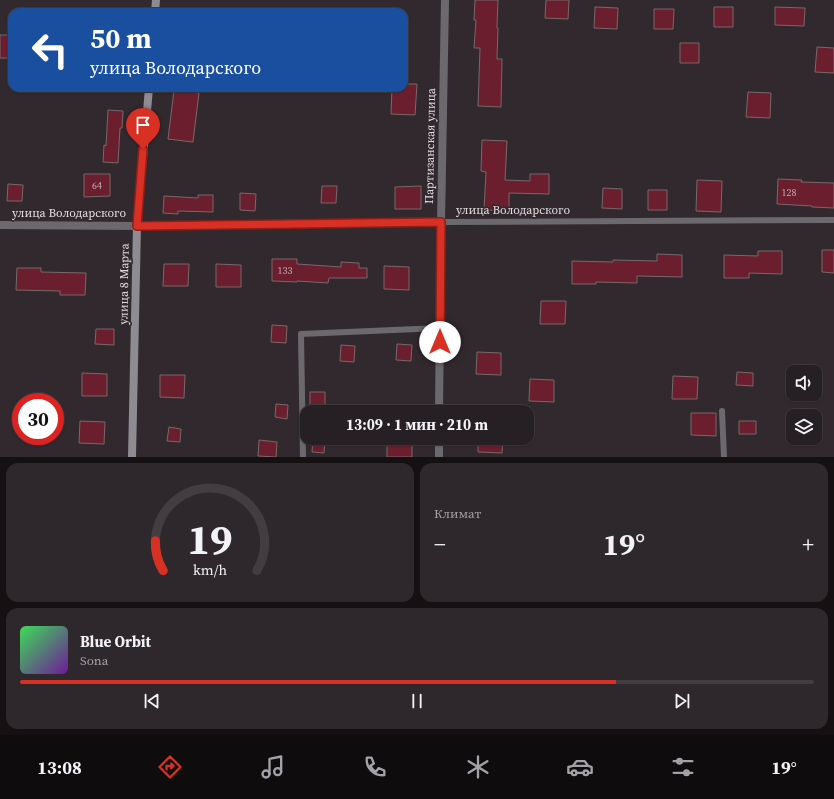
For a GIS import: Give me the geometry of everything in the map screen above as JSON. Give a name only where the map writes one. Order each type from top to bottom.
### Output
[{"type":"main road","name":"улица 8 Марта","points":[[132,457],[137,226],[149,92]]},
{"type":"street","name":"Партизанская улица","points":[[439,405],[445,0]]},
{"type":"street","name":"улица Володарского","points":[[0,225],[137,226]]},
{"type":"street","points":[[439,445],[439,457]]},
{"type":"lane","name":"улица Володарского","points":[[137,226],[441,222],[834,220]]},
{"type":"lane","points":[[303,457],[301,334],[440,328]]},
{"type":"lane","points":[[722,411],[724,457]]},
{"type":"building","points":[[475,0],[498,0],[497,59],[502,59],[501,107],[478,106],[480,48],[474,48],[476,20],[474,20]]},
{"type":"building","points":[[546,0],[569,0],[568,19],[545,18]]},
{"type":"building","points":[[595,7],[618,8],[617,29],[594,28]]},
{"type":"building","points":[[714,7],[733,7],[733,27],[714,27]]},
{"type":"building","points":[[775,7],[805,8],[804,26],[775,25]]},
{"type":"building","points":[[654,9],[674,9],[673,29],[654,29]]},
{"type":"building","points":[[0,35],[8,35],[8,58],[0,58]]},
{"type":"building","points":[[680,43],[699,43],[699,63],[680,63]]},
{"type":"building","points":[[817,47],[834,48],[834,73],[815,72]]},
{"type":"building","points":[[408,84],[417,84],[415,115],[391,114],[392,92],[408,92]]},
{"type":"building","points":[[174,92],[199,93],[193,142],[168,139]]},
{"type":"building","points":[[748,92],[771,93],[770,118],[746,117]]},
{"type":"building","points":[[108,110],[123,111],[122,128],[120,128],[118,163],[103,162],[104,145],[106,146]]},
{"type":"building","points":[[482,140],[507,141],[505,180],[530,181],[530,174],[549,174],[549,194],[509,193],[509,211],[484,210],[486,172],[481,171]]},
{"type":"building","points":[[84,174],[110,174],[110,196],[84,197]]},
{"type":"building","points":[[778,179],[802,180],[801,182],[834,183],[834,208],[777,204]]},
{"type":"building","points":[[697,180],[722,181],[721,212],[696,211]]},
{"type":"building","points":[[8,184],[23,185],[22,201],[7,201]]},
{"type":"building","points":[[322,186],[337,186],[336,203],[321,203]]},
{"type":"building","points":[[421,186],[421,209],[395,209],[395,187]]},
{"type":"building","points":[[603,188],[622,189],[622,209],[602,208]]},
{"type":"building","points":[[648,190],[667,190],[667,210],[648,210]]},
{"type":"building","points":[[240,193],[256,194],[255,211],[240,210]]},
{"type":"building","points":[[198,195],[213,195],[213,212],[178,211],[178,214],[163,213],[164,196],[198,198]]},
{"type":"building","points":[[822,250],[834,250],[834,273],[822,272]]},
{"type":"building","points":[[758,251],[782,251],[782,274],[749,273],[749,278],[724,278],[724,255],[758,256]]},
{"type":"building","points":[[657,254],[682,255],[682,277],[637,276],[637,283],[596,282],[596,284],[572,284],[572,261],[657,261]]},
{"type":"building","points":[[272,259],[297,259],[297,264],[341,267],[341,262],[359,263],[359,268],[367,268],[367,278],[329,278],[328,283],[272,281]]},
{"type":"building","points":[[164,264],[189,264],[188,286],[163,286]]},
{"type":"building","points":[[216,264],[241,265],[241,287],[216,287]]},
{"type":"building","points":[[384,266],[409,267],[409,290],[384,289]]},
{"type":"building","points":[[17,268],[41,268],[41,272],[86,273],[85,295],[60,295],[60,291],[16,290]]},
{"type":"building","points":[[541,301],[566,301],[565,324],[540,324]]},
{"type":"building","points":[[272,325],[287,326],[286,343],[271,342]]},
{"type":"building","points":[[96,329],[114,329],[114,345],[95,344]]},
{"type":"building","points":[[397,344],[412,345],[411,361],[396,360]]},
{"type":"building","points":[[341,345],[355,346],[354,362],[340,361]]},
{"type":"building","points":[[477,352],[501,353],[501,375],[476,374]]},
{"type":"building","points":[[737,372],[753,373],[753,386],[736,385]]},
{"type":"building","points":[[82,373],[107,374],[107,396],[82,396]]},
{"type":"building","points":[[160,375],[185,375],[184,398],[160,397]]},
{"type":"building","points":[[673,376],[698,377],[697,399],[672,399]]},
{"type":"building","points":[[530,379],[554,380],[554,402],[529,401]]},
{"type":"building","points":[[310,392],[325,392],[325,405],[310,405]]},
{"type":"building","points":[[276,404],[288,405],[287,419],[275,417]]},
{"type":"building","points":[[691,413],[716,413],[716,436],[691,435]]},
{"type":"building","points":[[80,421],[105,422],[104,444],[79,443]]},
{"type":"building","points":[[739,421],[756,421],[756,434],[739,434]]},
{"type":"building","points":[[169,427],[181,429],[180,442],[167,441]]},
{"type":"building","points":[[259,440],[277,442],[276,457],[258,456]]},
{"type":"building","points":[[312,445],[325,445],[324,453],[312,452]]},
{"type":"building","points":[[387,445],[412,445],[412,457],[387,457]]},
{"type":"building","points":[[478,445],[503,445],[502,453],[478,452]]},
{"type":"route","points":[[143,149],[137,226],[441,222],[440,342]]}]
